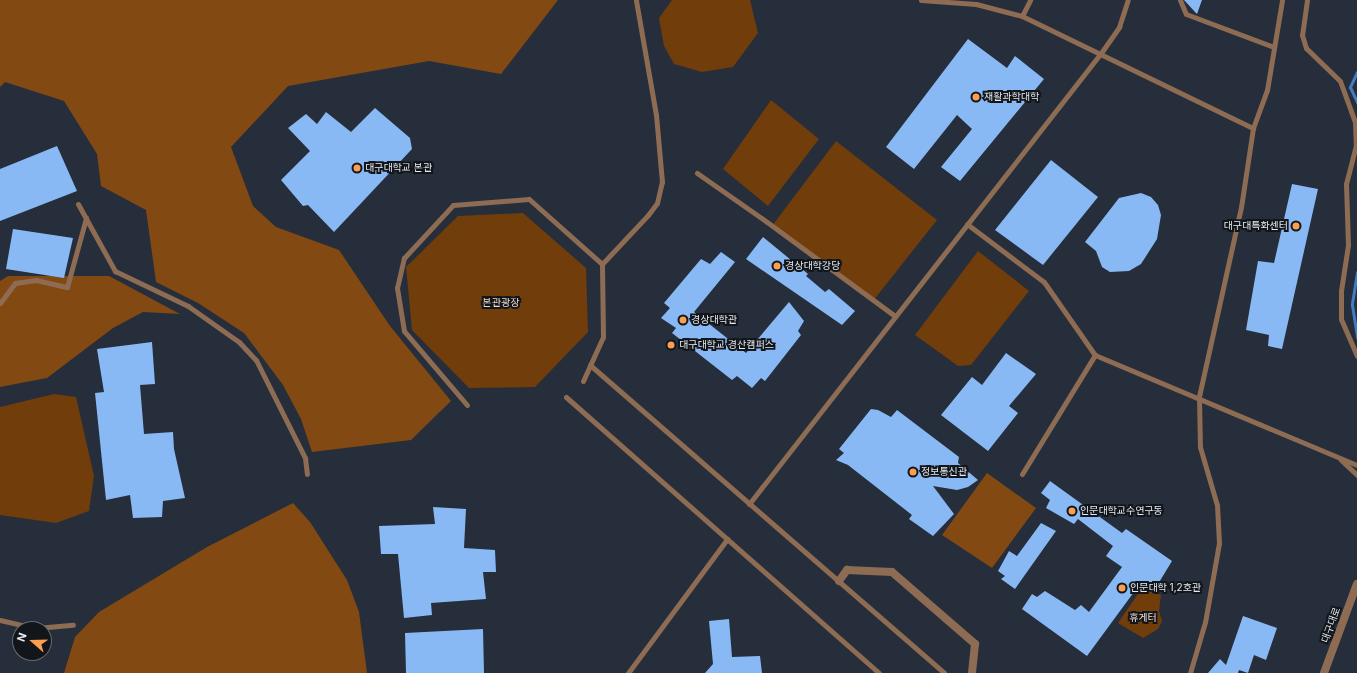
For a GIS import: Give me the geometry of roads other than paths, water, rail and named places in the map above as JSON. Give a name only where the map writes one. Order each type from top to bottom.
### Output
[{"type":"street","points":[[839,582],[847,570],[892,572],[975,644],[972,673]]},
{"type":"street","name":"대구대로","points":[[1324,673],[1357,584]]},
{"type":"lane","points":[[583,381],[604,337],[602,264],[648,215],[657,203],[662,182],[656,115],[636,0]]},
{"type":"lane","points":[[921,0],[976,4],[1022,16],[1253,128]]},
{"type":"lane","points":[[1022,16],[1030,0]]},
{"type":"lane","points":[[749,504],[1100,53],[1119,26],[1128,0]]},
{"type":"lane","points":[[1180,0],[1186,14],[1274,46]]},
{"type":"lane","points":[[1190,673],[1205,622],[1219,543],[1216,505],[1200,447],[1199,397],[1241,207],[1253,128],[1267,90],[1282,0]]},
{"type":"lane","points":[[1307,0],[1302,36],[1306,48],[1340,81],[1355,122],[1356,145],[1346,184],[1348,245],[1341,291],[1341,319],[1357,356]]},
{"type":"lane","points":[[697,173],[767,222],[895,316]]},
{"type":"lane","points":[[467,405],[404,331],[397,288],[404,258],[453,205],[529,199],[602,264]]},
{"type":"lane","points":[[78,204],[115,271],[188,306],[240,342],[256,360],[305,458],[307,474]]},
{"type":"lane","points":[[0,303],[15,283],[36,280],[68,286],[86,218]]},
{"type":"lane","points":[[967,224],[1044,282],[1095,355],[1199,397],[1357,465]]},
{"type":"lane","points":[[1022,474],[1095,355]]},
{"type":"lane","points":[[590,365],[944,673]]},
{"type":"lane","points":[[566,397],[879,673]]},
{"type":"lane","points":[[1338,458],[1357,475]]},
{"type":"lane","points":[[628,673],[727,539]]},
{"type":"lane","points":[[0,620],[36,628],[73,625]]},
{"type":"waterway","points":[[1357,72],[1350,87],[1357,102]]},
{"type":"waterway","points":[[1357,272],[1352,305],[1357,338]]},
{"type":"place","name":"재활과학대학","points":[[976,97]]},
{"type":"place","name":"대구대학교 본관","points":[[357,168]]},
{"type":"place","name":"대구대특화센터","points":[[1296,226]]},
{"type":"place","name":"경상대학강당","points":[[777,266]]},
{"type":"place","name":"경상대학관","points":[[683,320]]},
{"type":"place","name":"대구대학교 경산캠퍼스","points":[[671,345]]},
{"type":"place","name":"정보통신관","points":[[913,472]]},
{"type":"place","name":"인문대학교수연구동","points":[[1072,511]]},
{"type":"place","name":"인문대학 1,2호관","points":[[1122,588]]},
{"type":"park label","name":"본관광장","points":[[501,303]]},
{"type":"park label","name":"휴게터","points":[[1143,618]]}]
